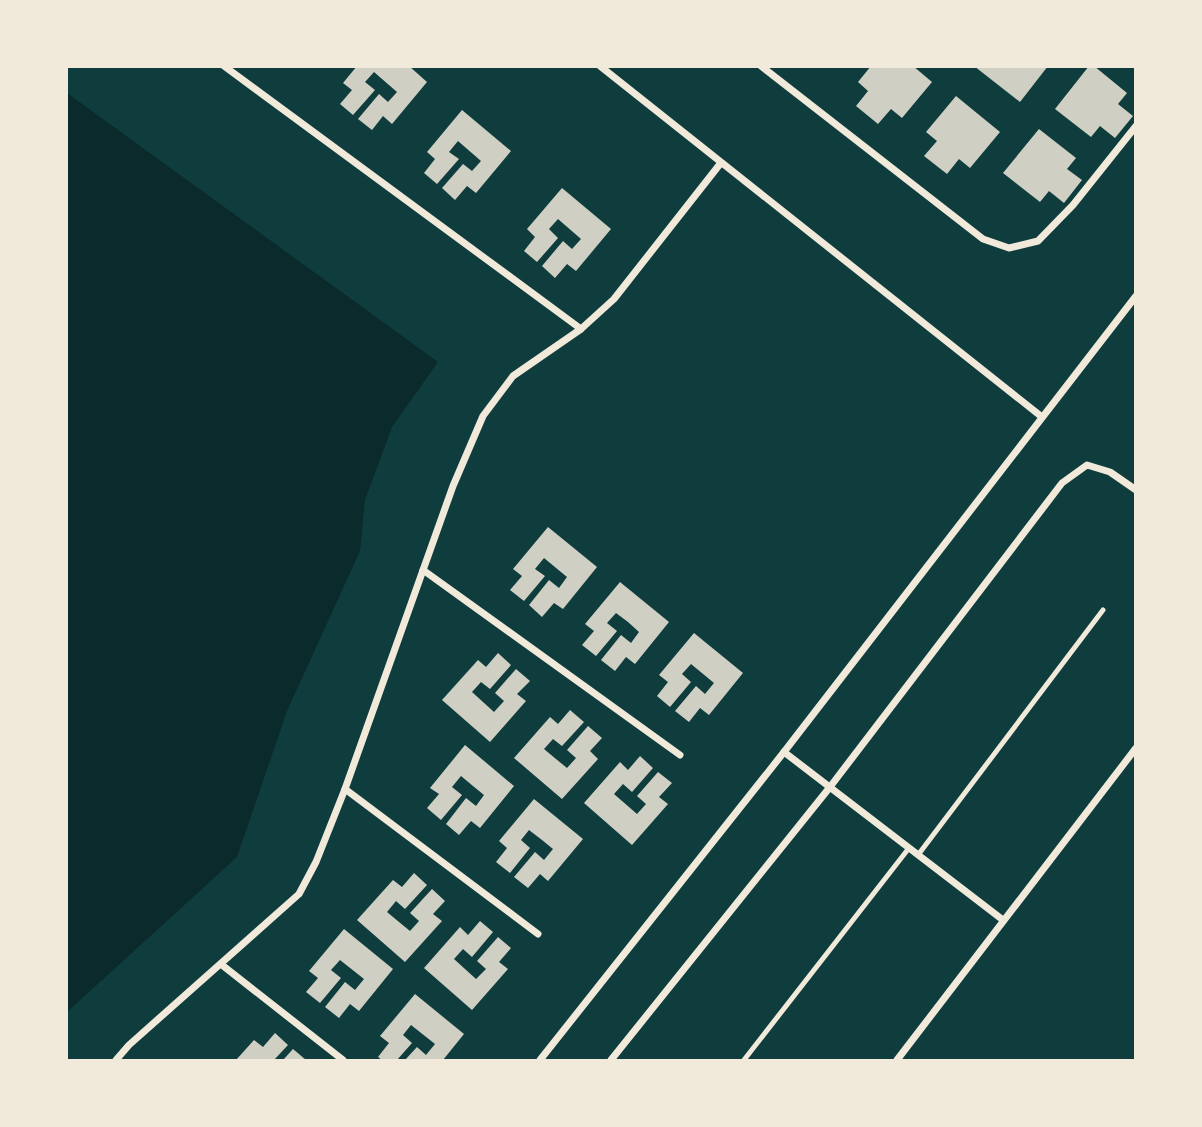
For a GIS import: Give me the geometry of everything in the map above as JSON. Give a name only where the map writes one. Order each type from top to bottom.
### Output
[{"type":"street","points":[[224,66],[581,329]]},
{"type":"street","points":[[600,66],[720,164],[1042,417]]},
{"type":"street","points":[[761,66],[983,239],[1009,248],[1038,241],[1073,205],[1136,126]]},
{"type":"street","points":[[116,1060],[129,1045],[299,894],[316,862],[345,789],[423,570],[483,416],[513,376],[581,329],[614,299],[720,164]]},
{"type":"street","points":[[540,1060],[784,752],[1136,296]]},
{"type":"street","points":[[611,1060],[830,788],[1062,483],[1087,465],[1110,471],[1136,490]]},
{"type":"street","points":[[423,570],[680,755]]},
{"type":"street","points":[[897,1060],[1136,748]]},
{"type":"street","points":[[784,752],[1003,920]]},
{"type":"street","points":[[345,789],[538,934]]},
{"type":"street","points":[[222,965],[343,1060]]},
{"type":"lane","points":[[918,855],[1103,610]]},
{"type":"lane","points":[[744,1060],[908,848]]},
{"type":"water","points":[[67,93],[438,362],[392,427],[365,500],[360,551],[287,711],[237,857],[67,1012]]},
{"type":"building","points":[[357,66],[409,66],[427,82],[392,124],[383,116],[372,130],[358,119],[379,94],[388,102],[397,92],[374,72],[365,82],[375,90],[353,115],[340,104],[352,90],[343,83]]},
{"type":"building","points":[[871,66],[913,66],[932,82],[902,118],[891,109],[878,124],[856,106],[868,91],[858,82]]},
{"type":"building","points":[[974,66],[1048,66],[1020,102]]},
{"type":"building","points":[[1089,66],[1094,66],[1127,93],[1118,104],[1133,116],[1115,138],[1100,126],[1091,137],[1055,109]]},
{"type":"building","points":[[956,96],[1000,132],[970,168],[959,159],[947,174],[924,156],[937,141],[926,132]]},
{"type":"building","points":[[462,110],[511,151],[476,193],[467,186],[455,200],[442,188],[463,164],[472,171],[481,161],[458,141],[449,152],[459,159],[437,184],[424,173],[435,159],[427,152]]},
{"type":"building","points":[[1039,129],[1076,158],[1067,169],[1082,180],[1064,203],[1049,191],[1040,202],[1003,173]]},
{"type":"building","points":[[562,188],[611,229],[576,271],[567,264],[555,278],[542,266],[563,241],[572,249],[581,239],[558,219],[549,229],[558,238],[537,262],[524,251],[535,237],[527,229]]},
{"type":"building","points":[[548,527],[597,567],[563,609],[554,603],[542,617],[529,605],[549,580],[559,588],[567,577],[544,558],[535,569],[545,576],[524,601],[510,590],[522,576],[513,569]]},
{"type":"building","points":[[620,582],[669,622],[635,664],[626,657],[615,671],[601,660],[621,635],[631,643],[639,632],[628,622],[616,613],[607,623],[617,631],[596,656],[582,645],[594,631],[585,624]]},
{"type":"building","points":[[694,633],[743,673],[709,715],[700,708],[689,722],[675,711],[696,686],[705,694],[714,683],[691,664],[682,674],[691,682],[670,707],[657,696],[668,682],[659,675]]},
{"type":"building","points":[[498,653],[511,665],[490,689],[481,682],[472,692],[494,712],[504,701],[495,693],[516,669],[530,681],[517,694],[526,701],[490,742],[442,700],[478,660],[486,667]]},
{"type":"building","points":[[570,710],[584,722],[562,746],[553,739],[544,749],[567,768],[576,758],[567,750],[588,726],[602,738],[590,751],[598,759],[562,799],[514,758],[550,717],[558,724]]},
{"type":"building","points":[[465,745],[514,786],[480,828],[471,821],[459,835],[446,824],[466,798],[476,806],[484,795],[461,776],[452,787],[462,795],[441,820],[427,808],[439,794],[430,788]]},
{"type":"building","points":[[640,756],[653,768],[632,792],[623,784],[614,794],[637,814],[646,804],[637,796],[658,772],[672,783],[659,797],[668,804],[632,845],[584,803],[620,762],[628,770]]},
{"type":"building","points":[[534,799],[583,839],[548,881],[540,874],[528,888],[514,877],[535,852],[544,860],[553,849],[542,840],[529,830],[521,840],[530,848],[510,873],[496,862],[507,848],[499,841]]},
{"type":"building","points":[[414,873],[427,885],[405,909],[396,901],[387,912],[410,931],[419,921],[410,913],[432,889],[445,901],[433,914],[442,921],[405,962],[357,920],[393,880],[402,887]]},
{"type":"building","points":[[480,921],[493,932],[472,957],[463,949],[454,959],[476,979],[486,969],[477,961],[498,937],[511,948],[499,962],[508,969],[472,1010],[424,968],[460,927],[468,935]]},
{"type":"building","points":[[344,929],[393,969],[359,1011],[350,1004],[339,1018],[325,1007],[345,982],[355,990],[364,979],[340,960],[331,970],[341,978],[320,1003],[306,992],[318,978],[309,971]]},
{"type":"building","points":[[415,994],[464,1034],[443,1060],[405,1060],[417,1047],[426,1055],[435,1044],[411,1025],[403,1035],[412,1043],[397,1060],[382,1060],[378,1057],[389,1043],[380,1036]]},
{"type":"building","points":[[275,1033],[288,1045],[274,1060],[236,1060],[254,1040],[263,1047]]},
{"type":"building","points":[[293,1049],[306,1060],[283,1060]]}]
